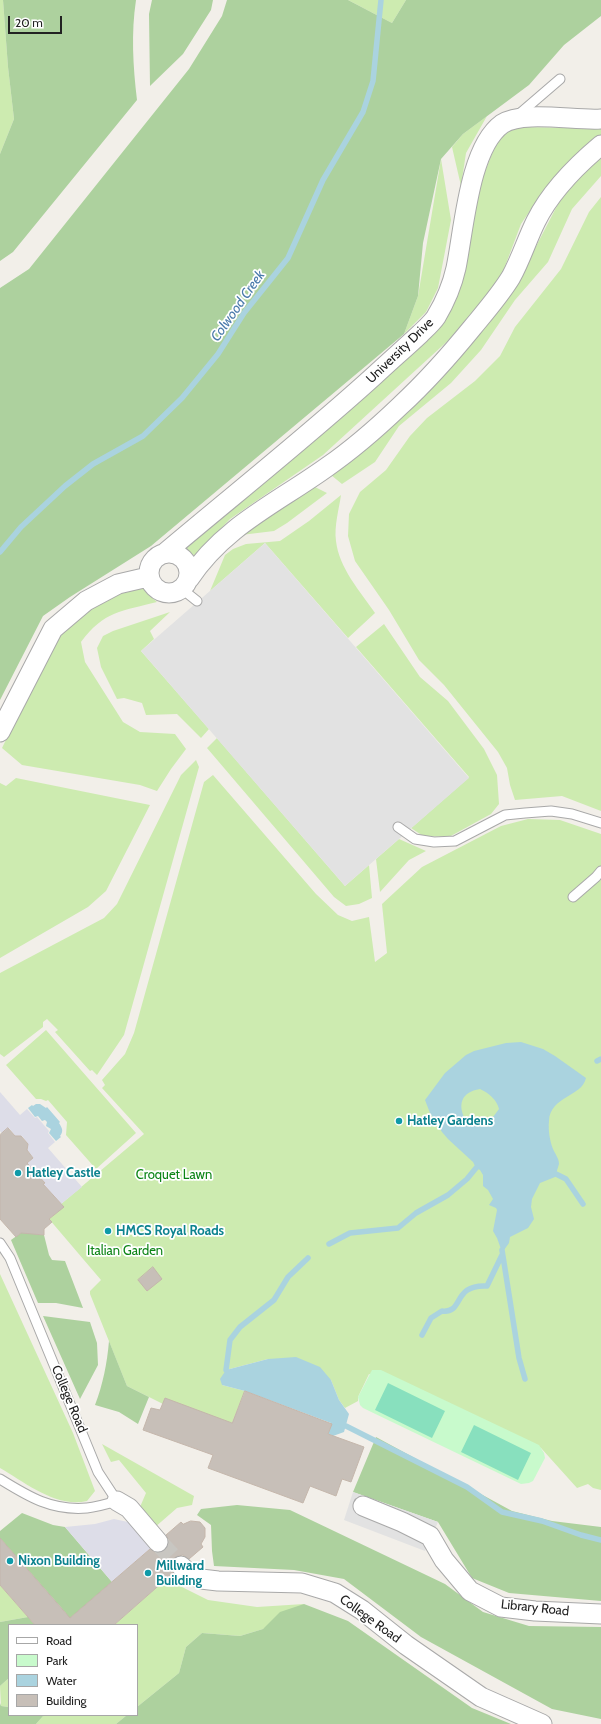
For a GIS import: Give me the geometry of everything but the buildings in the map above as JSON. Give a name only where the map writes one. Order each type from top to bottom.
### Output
[{"type":"street","points":[[514,118],[601,119]]},
{"type":"street","name":"University Drive","points":[[166,552],[350,397],[435,319],[449,294],[456,268],[470,188],[484,150],[491,136],[502,124],[514,118]]},
{"type":"street","points":[[185,584],[188,565],[179,555],[166,552],[156,556],[149,566],[148,577],[156,589],[169,594],[185,584],[200,562],[235,528],[333,462],[400,406],[431,375],[492,304],[511,276],[537,220],[552,196],[570,174],[601,145]]},
{"type":"street","points":[[0,732],[53,629],[86,601],[118,584],[148,577]]},
{"type":"street","name":"College Road","points":[[117,1501],[129,1508],[158,1542]]},
{"type":"street","name":"Library Road","points":[[362,1506],[402,1522],[430,1536],[444,1560],[470,1591],[501,1607],[535,1611],[601,1614]]},
{"type":"street","name":"College Road","points":[[181,1566],[188,1573],[201,1579],[218,1581],[302,1583],[335,1594],[362,1610],[406,1645],[481,1697],[542,1724]]},
{"type":"lane","points":[[514,118],[560,79]]},
{"type":"lane","points":[[185,584],[198,601]]},
{"type":"lane","points":[[398,827],[415,839],[434,842],[455,841],[505,815],[551,811],[572,814],[601,823]]},
{"type":"lane","points":[[573,897],[601,871]]},
{"type":"lane","name":"College Road","points":[[0,1243],[10,1258],[98,1472],[117,1501]]},
{"type":"lane","points":[[0,1480],[37,1501],[52,1506],[70,1509],[88,1508],[117,1501]]},
{"type":"green space","points":[[0,0],[3,0],[14,119],[0,154]]},
{"type":"green space","points":[[3,0],[136,0],[133,25],[133,50],[137,100],[13,252],[0,261],[0,154],[14,119]]},
{"type":"green space","points":[[152,0],[213,0],[211,10],[183,54],[150,86],[149,14]]},
{"type":"green space","points":[[227,0],[348,0],[392,23],[406,0],[601,0],[601,16],[564,45],[529,85],[463,134],[441,159],[423,243],[418,296],[404,334],[151,546],[70,597],[43,616],[0,700],[0,288],[29,269],[189,69],[222,16]]},
{"type":"green space","points":[[348,0],[406,0],[392,23]]},
{"type":"green space","points":[[487,116],[466,153],[461,186],[452,147],[463,134]]},
{"type":"green space","points":[[601,126],[601,137],[546,187],[521,224],[501,277],[476,315],[323,455],[230,519],[195,556],[184,548],[443,323],[457,298],[479,187],[495,146],[507,130],[524,127],[582,128]]},
{"type":"green space","points":[[601,155],[601,176],[572,209],[548,262],[515,300],[481,350],[451,383],[399,426],[375,462],[342,484],[331,475],[490,322],[517,283],[558,204],[577,179]]},
{"type":"green space","points":[[441,159],[451,220],[438,288],[426,312],[404,334],[418,296]]},
{"type":"green space","points":[[601,197],[601,811],[562,796],[515,800],[510,785],[507,768],[498,752],[444,685],[419,660],[389,610],[355,561],[348,536],[349,514],[360,492],[386,470],[410,436],[427,418],[475,381],[500,356],[515,327],[561,269],[589,212]]},
{"type":"green space","points":[[313,486],[327,493],[287,523],[274,531],[241,535]]},
{"type":"green space","points":[[341,495],[336,529],[338,551],[341,561],[351,579],[375,613],[348,638],[265,543],[210,591],[225,555],[233,549],[246,544],[280,541],[309,521]]},
{"type":"green space","points":[[144,585],[149,595],[157,602],[124,610],[106,618],[98,624],[81,642],[85,662],[123,722],[140,732],[175,734],[186,749],[157,791],[140,785],[22,765],[2,748],[55,639],[90,607],[120,592]]},
{"type":"green space","points":[[170,612],[150,631],[154,639],[141,651],[209,729],[201,738],[177,714],[146,715],[142,703],[124,698],[117,699],[101,667],[97,648],[103,636],[113,631]]},
{"type":"green space","points":[[384,624],[420,677],[448,701],[484,749],[497,775],[499,804],[491,814],[449,837],[423,836],[411,828],[469,777],[356,647]]},
{"type":"green space","points":[[217,738],[345,886],[369,865],[372,898],[359,904],[346,906],[334,897],[207,748]]},
{"type":"green space","points":[[196,760],[199,767],[124,1035],[97,1075],[92,1070],[90,1071],[55,1032],[58,1030],[47,1019],[43,1022],[43,1027],[4,1057],[0,1054],[0,973],[104,918],[117,904],[181,775]]},
{"type":"green space","name":"Hatley Gardens","points":[[213,775],[316,894],[338,915],[352,921],[369,917],[375,962],[387,953],[382,904],[422,867],[501,826],[528,819],[560,820],[601,834],[601,1490],[593,1488],[588,1484],[577,1488],[541,1448],[369,1374],[358,1397],[358,1401],[345,1408],[339,1400],[331,1380],[268,1359],[226,1370],[222,1385],[245,1391],[232,1423],[163,1404],[127,1386],[90,1294],[90,1291],[101,1280],[49,1219],[63,1207],[61,1204],[144,1134],[102,1088],[105,1085],[102,1080],[125,1054],[134,1033],[204,782]]},
{"type":"green space","points":[[16,778],[150,805],[106,891],[88,907],[0,958],[0,783],[6,786]]},
{"type":"green space","points":[[399,839],[426,851],[409,860],[380,892],[376,859]]},
{"type":"green space","points":[[46,1030],[136,1133],[96,1169],[66,1135],[67,1122],[48,1100],[36,1099],[6,1065]]},
{"type":"green space","points":[[33,1224],[36,1234],[44,1235],[49,1255],[52,1260],[65,1261],[83,1308],[56,1303],[38,1303],[11,1240]]},
{"type":"green space","points":[[0,1274],[73,1433],[95,1491],[87,1501],[75,1502],[53,1498],[31,1487],[0,1468]]},
{"type":"green space","points":[[43,1316],[90,1322],[97,1343],[98,1365],[80,1399]]},
{"type":"green space","points":[[109,1341],[127,1386],[149,1397],[138,1424],[119,1412],[95,1405],[104,1374]]},
{"type":"green space","points":[[372,1370],[381,1370],[539,1445],[545,1458],[533,1481],[521,1484],[363,1408],[360,1405],[358,1397]]},
{"type":"green space","points":[[388,1383],[445,1411],[432,1438],[375,1410]]},
{"type":"green space","points":[[474,1425],[531,1453],[518,1480],[461,1452]]},
{"type":"green space","points":[[376,1437],[512,1511],[552,1521],[601,1527],[601,1601],[509,1593],[472,1578],[438,1522],[353,1492]]},
{"type":"green space","points":[[102,1444],[194,1496],[192,1505],[177,1508],[154,1528],[140,1507],[146,1493],[119,1460],[111,1462]]},
{"type":"green space","points":[[237,1505],[290,1510],[445,1584],[483,1612],[529,1626],[601,1627],[601,1719],[552,1709],[421,1637],[344,1579],[294,1570],[214,1566],[211,1525],[197,1515],[201,1509]]},
{"type":"green space","points":[[22,1513],[53,1525],[65,1527],[112,1582],[69,1619],[65,1612],[0,1538],[0,1531]]},
{"type":"green space","points":[[166,1579],[208,1600],[257,1607],[304,1604],[263,1629],[240,1636],[202,1633],[186,1647],[179,1673],[138,1706],[138,1624],[115,1624]]},
{"type":"green space","points":[[0,1585],[28,1617],[0,1622]]},
{"type":"green space","points":[[304,1604],[348,1621],[472,1708],[511,1724],[116,1724],[126,1716],[138,1716],[138,1706],[179,1673],[186,1647],[202,1633],[240,1636],[263,1629],[280,1612]]},
{"type":"green space","points":[[28,1617],[34,1624],[8,1624],[8,1679],[0,1686],[0,1622]]},
{"type":"green space","points":[[8,1679],[8,1707],[1,1706],[0,1686]]},
{"type":"green space","points":[[0,1703],[1,1706],[8,1707],[8,1716],[43,1716],[36,1724],[0,1724]]},
{"type":"green space","points":[[43,1716],[126,1716],[116,1724],[36,1724]]},
{"type":"shaded area","points":[[265,543],[469,778],[345,886],[141,651]]},
{"type":"shaded area","points":[[0,1092],[20,1115],[27,1109],[35,1118],[37,1117],[49,1131],[48,1133],[55,1142],[48,1148],[82,1187],[61,1204],[27,1163],[33,1158],[27,1150],[28,1144],[22,1136],[15,1136],[9,1128],[2,1134],[0,1131]]},
{"type":"shaded area","points":[[353,1492],[438,1522],[425,1551],[344,1520]]},
{"type":"shaded area","points":[[114,1519],[128,1522],[151,1548],[112,1582],[65,1527],[95,1524]]},
{"type":"water","points":[[521,1042],[543,1049],[586,1078],[579,1089],[560,1101],[551,1113],[549,1121],[550,1136],[552,1146],[559,1162],[555,1177],[540,1183],[532,1199],[531,1207],[534,1219],[528,1228],[510,1237],[509,1243],[504,1250],[501,1249],[493,1231],[497,1210],[489,1205],[493,1199],[488,1190],[483,1186],[483,1175],[480,1170],[476,1168],[473,1162],[442,1132],[430,1113],[425,1100],[445,1073],[466,1055],[474,1051],[506,1043]],"holes":[[[480,1089],[494,1100],[499,1109],[490,1121],[482,1126],[466,1121],[461,1105],[462,1100],[469,1093]]]},
{"type":"water","points":[[36,1104],[40,1104],[46,1108],[47,1107],[60,1122],[62,1133],[60,1136],[61,1137],[56,1141],[49,1133],[51,1129],[46,1126],[47,1122],[45,1120],[42,1121],[38,1116],[35,1117],[28,1108]]},
{"type":"water","points":[[296,1357],[320,1367],[331,1380],[339,1400],[349,1414],[344,1432],[333,1436],[328,1434],[331,1423],[245,1391],[222,1385],[220,1379],[226,1370],[268,1359]]},
{"type":"waterway","name":"Colwood Creek","points":[[0,552],[21,527],[65,486],[93,464],[143,436],[182,398],[218,354],[244,313],[288,258],[323,180],[363,112],[373,81],[381,0]]},
{"type":"waterway","points":[[597,1061],[601,1059]]},
{"type":"waterway","points":[[329,1244],[350,1233],[398,1228],[416,1213],[448,1195],[467,1179],[476,1168]]},
{"type":"waterway","points":[[556,1174],[566,1179],[583,1204]]},
{"type":"waterway","points":[[502,1250],[519,1358],[525,1379]]},
{"type":"waterway","points":[[422,1335],[431,1318],[442,1311],[449,1311],[453,1308],[468,1289],[487,1286],[502,1255]]},
{"type":"waterway","points":[[226,1370],[230,1340],[240,1327],[274,1300],[288,1277],[308,1258]]},
{"type":"waterway","points":[[346,1426],[467,1487],[502,1512],[542,1521],[581,1535],[601,1540]]},
{"type":"tunnel","points":[[158,1542],[181,1566]]},
{"type":"place","name":"Hatley Gardens","points":[[399,1121]]},
{"type":"place","name":"Hatley Castle","points":[[18,1173]]},
{"type":"place","name":"HMCS Royal Roads","points":[[108,1231]]},
{"type":"place","name":"Nixon Building","points":[[10,1561]]},
{"type":"place","name":"Millward Building","points":[[148,1573]]},
{"type":"park label","name":"Croquet Lawn","points":[[174,1175]]},
{"type":"park label","name":"Italian Garden","points":[[125,1251]]}]
